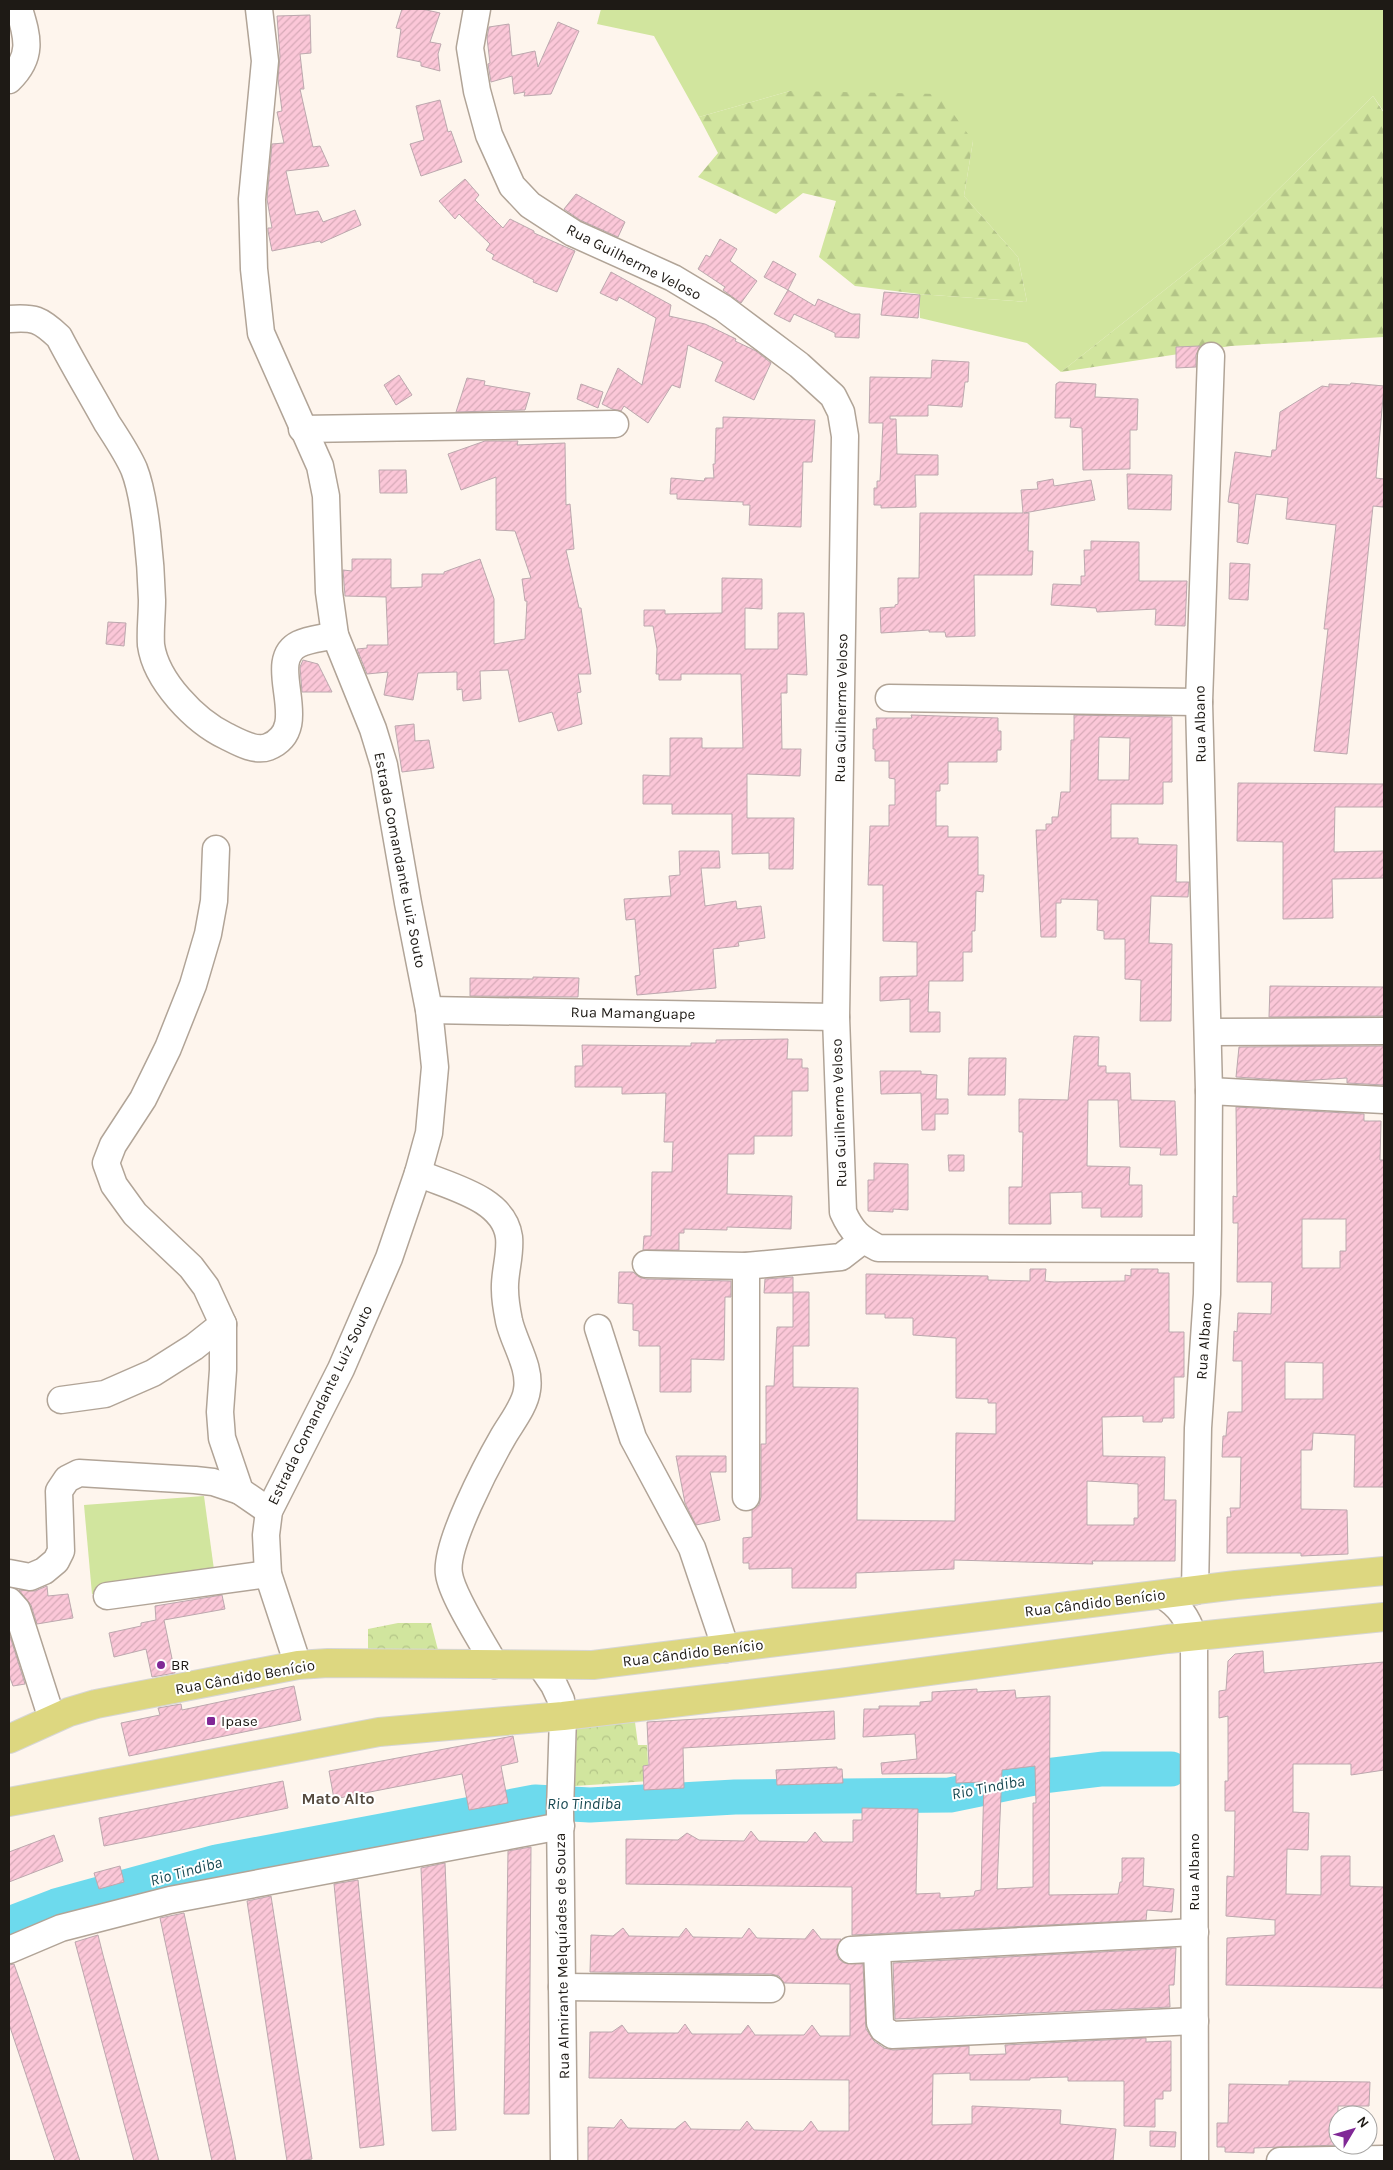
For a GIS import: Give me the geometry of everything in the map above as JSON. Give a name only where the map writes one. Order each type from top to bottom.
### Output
[{"type":"main road","name":"Rua Cândido Benício","points":[[9,1739],[52,1718],[96,1704],[298,1664],[328,1662],[541,1666],[592,1665],[1195,1591],[1384,1571]]},
{"type":"main road","points":[[9,1802],[379,1732],[563,1716],[1194,1637],[1384,1617]]},
{"type":"street","points":[[9,80],[19,70],[27,49],[26,32],[19,9]]},
{"type":"street","name":"Estrada Comandante Luiz Souto","points":[[259,9],[265,61],[252,199],[254,269],[261,333],[320,466],[326,496],[328,592],[336,635],[373,729],[384,765],[408,903],[430,1010],[435,1067],[428,1133],[418,1173],[389,1258],[340,1368],[277,1491],[269,1511],[266,1535],[268,1574],[298,1664]]},
{"type":"street","name":"Rua Guilherme Veloso","points":[[478,9],[470,48],[477,91],[489,136],[512,186],[530,205],[573,233],[673,278],[723,308],[799,365],[833,396],[841,412],[845,436],[836,1017],[843,1212],[850,1228],[863,1240]]},
{"type":"street","points":[[9,319],[29,317],[44,322],[59,337],[134,469],[141,498],[148,548],[152,599],[151,646],[159,670],[174,692],[209,728],[248,747],[268,747],[276,742],[283,736],[290,722],[284,663],[289,653],[298,644],[336,635]]},
{"type":"street","name":"Rua Albano","points":[[1195,1591],[1198,1428],[1207,1294],[1209,1091],[1198,702],[1211,356]]},
{"type":"street","points":[[302,428],[615,424]]},
{"type":"street","points":[[889,698],[1198,702]]},
{"type":"street","points":[[216,849],[214,900],[208,934],[193,985],[168,1048],[143,1099],[113,1145],[106,1163],[114,1185],[135,1214],[191,1267],[206,1287],[223,1324],[223,1370],[220,1412],[222,1438],[240,1491]]},
{"type":"street","name":"Rua Mamanguape","points":[[430,1010],[836,1017]]},
{"type":"street","points":[[1208,1032],[1384,1030]]},
{"type":"street","points":[[1209,1091],[1384,1100]]},
{"type":"street","points":[[418,1173],[486,1202],[498,1211],[505,1221],[509,1239],[505,1290],[509,1320],[525,1367],[527,1390],[521,1405],[494,1454],[458,1532],[449,1559],[449,1574],[454,1589],[495,1665]]},
{"type":"street","points":[[646,1264],[746,1266],[841,1257],[863,1240],[878,1248],[1207,1249]]},
{"type":"street","points":[[746,1266],[746,1497]]},
{"type":"street","points":[[61,1400],[105,1394],[153,1373],[194,1347],[223,1324]]},
{"type":"street","points":[[598,1328],[633,1438],[692,1548],[726,1649]]},
{"type":"street","points":[[9,1573],[30,1577],[44,1571],[56,1561],[61,1551],[59,1491],[67,1480],[79,1473],[213,1482],[240,1491],[269,1511]]},
{"type":"street","points":[[107,1596],[268,1574]]},
{"type":"street","name":"Rua Albano","points":[[1162,1595],[1173,1601],[1185,1615],[1194,1637],[1195,2161]]},
{"type":"street","points":[[9,1601],[16,1610],[52,1718]]},
{"type":"street","name":"Rua Almirante Melquíades de Souza","points":[[541,1666],[554,1685],[561,1700],[563,1716],[561,1809],[564,2161]]},
{"type":"street","points":[[9,1950],[61,1928],[170,1900],[561,1809]]},
{"type":"street","points":[[851,1950],[1195,1932]]},
{"type":"street","points":[[877,1949],[880,2023],[883,2029],[892,2035],[1194,2022]]},
{"type":"street","points":[[562,1987],[771,1989]]},
{"type":"street","points":[[1280,2161],[1384,2159]]},
{"type":"green space","points":[[601,9],[1384,9],[1384,112],[1373,96],[1224,243],[1061,372],[1027,343],[920,318],[919,294],[1027,302],[1018,257],[964,196],[973,141],[790,91],[699,117],[654,36],[597,24]]},
{"type":"green space","points":[[790,91],[939,94],[973,141],[964,196],[1018,257],[1027,302],[919,294],[855,286],[819,257],[836,201],[803,193],[776,214],[698,177],[718,153],[699,117]]},
{"type":"green space","points":[[1373,96],[1384,113],[1384,337],[1231,346],[1061,372],[1224,243]]},
{"type":"green space","points":[[204,1496],[215,1577],[92,1594],[84,1505]]},
{"type":"green space","points":[[398,1623],[431,1623],[438,1650],[368,1651],[368,1629]]},
{"type":"green space","points":[[635,1722],[638,1745],[647,1745],[649,1781],[575,1786],[577,1724]]},
{"type":"building","points":[[402,9],[422,9],[440,13],[430,42],[441,44],[438,54],[440,71],[421,66],[421,62],[397,57],[401,29],[396,28]]},
{"type":"building","points":[[310,15],[311,53],[300,54],[304,89],[300,89],[313,147],[320,146],[329,166],[286,171],[295,212],[296,215],[318,211],[323,222],[355,210],[361,225],[321,243],[320,241],[272,251],[268,228],[272,228],[267,199],[272,144],[284,143],[277,112],[282,111],[278,79],[280,56],[277,16]]},
{"type":"building","points":[[558,22],[579,31],[551,94],[524,96],[525,92],[514,94],[512,76],[491,82],[487,38],[489,27],[509,24],[512,56],[535,51],[538,67]]},
{"type":"building","points":[[440,100],[448,132],[451,131],[462,162],[421,176],[410,144],[424,140],[416,106]]},
{"type":"building","points":[[465,179],[479,195],[475,200],[503,228],[510,219],[534,231],[534,233],[575,251],[557,292],[533,282],[534,280],[492,259],[494,255],[486,250],[490,244],[459,214],[455,219],[439,201]]},
{"type":"building","points":[[576,194],[625,222],[618,237],[580,220],[564,209]]},
{"type":"building","points":[[720,239],[737,249],[730,261],[757,281],[741,303],[723,290],[725,287],[698,269],[706,255],[710,257]]},
{"type":"building","points":[[773,261],[796,274],[788,290],[764,277]]},
{"type":"building","points":[[611,272],[671,305],[669,316],[705,324],[736,339],[735,341],[756,351],[771,363],[754,400],[715,381],[723,362],[688,345],[680,388],[672,385],[648,423],[624,406],[621,411],[602,404],[618,368],[642,385],[656,318],[619,297],[617,301],[600,293]]},
{"type":"building","points":[[788,290],[815,306],[818,299],[852,314],[860,314],[859,338],[835,337],[835,333],[794,314],[790,322],[774,314]]},
{"type":"building","points":[[884,292],[920,295],[918,318],[881,315]]},
{"type":"building","points":[[1200,346],[1196,355],[1196,367],[1176,368],[1176,347]]},
{"type":"building","points":[[932,360],[969,362],[968,382],[965,382],[962,407],[928,405],[928,416],[890,416],[890,419],[896,419],[897,454],[938,455],[938,475],[915,475],[916,507],[881,508],[881,505],[874,505],[874,488],[877,488],[877,481],[880,481],[883,423],[869,423],[870,377],[931,378]]},
{"type":"building","points":[[399,375],[412,395],[396,405],[384,385]]},
{"type":"building","points":[[467,378],[485,381],[484,385],[530,393],[525,410],[456,412]]},
{"type":"building","points":[[1059,382],[1096,384],[1095,397],[1138,399],[1137,430],[1130,430],[1130,469],[1083,470],[1082,428],[1070,427],[1071,418],[1055,418],[1056,384]]},
{"type":"building","points":[[1351,383],[1384,386],[1376,478],[1384,479],[1384,499],[1383,507],[1373,506],[1347,754],[1314,751],[1328,629],[1324,629],[1336,525],[1286,519],[1288,498],[1256,494],[1248,544],[1237,542],[1239,504],[1228,502],[1235,452],[1271,457],[1272,450],[1276,450],[1280,412],[1322,386],[1329,387],[1329,384],[1350,385]]},
{"type":"building","points":[[581,384],[603,392],[598,408],[577,399]]},
{"type":"building","points":[[723,417],[815,420],[812,462],[803,462],[801,527],[749,525],[750,505],[743,505],[743,502],[677,499],[677,494],[670,494],[671,478],[704,481],[705,478],[714,478],[713,464],[715,464],[716,428],[723,428]]},
{"type":"building","points":[[485,441],[518,441],[517,445],[565,443],[566,505],[570,504],[574,549],[566,550],[579,608],[581,608],[591,674],[578,674],[581,692],[577,693],[582,724],[558,731],[552,712],[519,722],[508,670],[480,671],[481,699],[463,701],[462,689],[457,690],[457,672],[418,673],[413,700],[384,695],[388,672],[367,674],[357,649],[367,648],[367,645],[388,645],[386,597],[345,596],[343,570],[352,571],[352,559],[391,559],[391,588],[422,587],[422,574],[444,574],[444,572],[480,559],[494,599],[494,644],[525,639],[527,601],[525,601],[522,579],[531,578],[515,531],[496,530],[496,477],[461,490],[448,454]]},
{"type":"building","points":[[379,470],[406,470],[407,493],[380,493]]},
{"type":"building","points":[[1127,474],[1172,475],[1171,510],[1128,509]]},
{"type":"building","points":[[1053,479],[1054,486],[1091,480],[1095,500],[1024,513],[1029,513],[1028,551],[1033,551],[1032,575],[974,575],[975,636],[946,637],[945,632],[929,632],[929,630],[881,633],[880,608],[895,607],[898,604],[898,578],[919,578],[920,513],[1023,513],[1021,490],[1038,489],[1037,482]]},
{"type":"building","points":[[1091,541],[1139,542],[1139,581],[1187,581],[1185,626],[1155,625],[1156,609],[1097,612],[1096,608],[1051,605],[1053,584],[1081,585],[1081,576],[1085,576],[1084,550],[1091,550]]},
{"type":"building","points":[[1230,563],[1250,564],[1248,600],[1229,599]]},
{"type":"building","points":[[722,578],[762,579],[762,609],[745,608],[745,649],[778,649],[778,613],[804,613],[807,675],[787,674],[787,693],[781,693],[782,749],[801,749],[800,776],[747,774],[747,818],[794,818],[793,869],[769,869],[769,853],[732,854],[732,814],[672,814],[672,804],[643,804],[643,775],[670,776],[670,738],[702,738],[702,748],[743,748],[741,674],[681,674],[681,680],[659,680],[659,674],[656,674],[657,649],[653,626],[644,626],[644,610],[665,610],[665,614],[722,613]]},
{"type":"building","points":[[108,622],[126,623],[124,646],[106,644]]},
{"type":"building","points":[[303,660],[318,664],[332,692],[302,692],[300,667]]},
{"type":"building","points":[[911,715],[998,718],[998,731],[1001,731],[1001,750],[997,750],[997,762],[948,762],[948,784],[940,784],[940,791],[936,791],[936,826],[948,826],[948,837],[978,837],[978,875],[984,875],[983,892],[976,891],[975,931],[972,931],[972,952],[963,952],[963,981],[929,981],[928,1012],[940,1012],[940,1032],[910,1032],[910,999],[880,1001],[880,977],[917,976],[917,942],[883,941],[883,885],[868,885],[870,826],[889,826],[889,805],[895,805],[895,779],[889,778],[889,761],[875,761],[873,729],[877,729],[876,718],[912,718]]},
{"type":"building","points":[[1074,715],[1172,717],[1172,782],[1163,782],[1163,804],[1111,804],[1111,838],[1138,838],[1138,844],[1177,845],[1176,882],[1189,882],[1188,897],[1151,896],[1149,943],[1172,944],[1171,1021],[1140,1021],[1141,980],[1125,979],[1125,939],[1104,939],[1104,931],[1097,930],[1098,900],[1061,899],[1061,903],[1056,903],[1056,937],[1041,937],[1036,830],[1046,830],[1046,824],[1052,824],[1052,817],[1058,817],[1061,792],[1070,792],[1071,740],[1074,740]],"holes":[[[1099,737],[1130,738],[1129,780],[1098,780]]]},
{"type":"building","points":[[414,724],[415,741],[429,740],[434,768],[402,772],[395,726]]},
{"type":"building","points":[[1238,783],[1384,784],[1384,807],[1335,807],[1334,852],[1384,851],[1384,878],[1332,879],[1333,918],[1283,919],[1283,842],[1237,841]]},
{"type":"building","points":[[679,851],[719,851],[720,868],[701,868],[705,906],[736,901],[737,909],[761,906],[765,938],[738,942],[739,946],[713,949],[716,988],[637,995],[635,976],[640,975],[635,919],[626,920],[624,899],[671,896],[669,876],[680,875]]},
{"type":"building","points":[[533,977],[579,978],[578,997],[470,996],[470,978],[533,979]]},
{"type":"building","points":[[1270,986],[1384,987],[1384,1016],[1269,1017]]},
{"type":"building","points":[[1074,1036],[1099,1037],[1098,1066],[1106,1066],[1106,1073],[1130,1073],[1131,1100],[1175,1101],[1177,1155],[1160,1155],[1161,1148],[1120,1147],[1118,1100],[1088,1100],[1087,1166],[1130,1167],[1129,1185],[1142,1185],[1142,1217],[1101,1217],[1101,1208],[1082,1208],[1082,1192],[1050,1193],[1051,1224],[1009,1224],[1009,1187],[1022,1187],[1023,1132],[1019,1132],[1019,1099],[1068,1100]]},
{"type":"building","points":[[788,1039],[787,1059],[802,1059],[802,1068],[808,1068],[808,1091],[792,1091],[792,1136],[754,1136],[754,1154],[728,1154],[727,1194],[792,1196],[791,1229],[727,1227],[727,1230],[684,1229],[684,1233],[679,1233],[679,1250],[643,1250],[644,1236],[651,1236],[652,1172],[672,1172],[673,1142],[664,1142],[666,1093],[622,1094],[622,1087],[575,1087],[575,1066],[583,1066],[582,1045],[691,1046],[691,1043],[716,1043],[716,1040]]},
{"type":"building","points":[[1384,1046],[1384,1085],[1347,1083],[1347,1078],[1298,1081],[1236,1077],[1239,1047]]},
{"type":"building","points":[[969,1058],[1006,1058],[1005,1095],[968,1095]]},
{"type":"building","points":[[880,1071],[921,1071],[921,1074],[937,1075],[936,1099],[948,1099],[948,1114],[935,1114],[935,1130],[922,1130],[921,1093],[881,1094]]},
{"type":"building","points":[[1236,1107],[1364,1114],[1364,1121],[1381,1121],[1380,1160],[1384,1160],[1384,1487],[1354,1487],[1355,1435],[1313,1433],[1312,1450],[1301,1450],[1301,1509],[1347,1510],[1348,1554],[1301,1556],[1301,1553],[1227,1553],[1227,1517],[1231,1517],[1230,1508],[1240,1508],[1241,1457],[1222,1457],[1223,1436],[1226,1436],[1228,1412],[1242,1412],[1242,1361],[1233,1361],[1234,1331],[1237,1332],[1238,1313],[1271,1314],[1272,1282],[1237,1282],[1238,1223],[1233,1223],[1233,1196],[1237,1197]],"holes":[[[1302,1219],[1346,1219],[1346,1251],[1340,1251],[1340,1268],[1302,1268]],[[1285,1362],[1323,1363],[1323,1399],[1285,1399]]]},
{"type":"building","points":[[948,1155],[964,1155],[964,1171],[949,1171]]},
{"type":"building","points":[[874,1163],[908,1164],[908,1210],[893,1209],[893,1212],[868,1211],[868,1180],[874,1180]]},
{"type":"building","points":[[1030,1269],[1046,1269],[1045,1281],[1054,1282],[1125,1281],[1125,1275],[1131,1276],[1131,1269],[1158,1269],[1158,1273],[1169,1273],[1169,1332],[1184,1332],[1184,1377],[1174,1377],[1174,1418],[1163,1418],[1162,1422],[1143,1422],[1143,1416],[1102,1417],[1103,1456],[1165,1457],[1164,1500],[1176,1500],[1175,1561],[1092,1561],[1093,1564],[954,1560],[954,1569],[856,1573],[856,1588],[792,1588],[792,1568],[749,1569],[749,1563],[743,1563],[743,1538],[752,1537],[752,1510],[759,1505],[761,1497],[761,1444],[766,1444],[766,1386],[774,1386],[777,1327],[793,1327],[793,1293],[764,1293],[765,1279],[793,1277],[793,1292],[809,1292],[809,1346],[793,1346],[793,1387],[858,1388],[857,1520],[955,1521],[956,1433],[996,1434],[996,1403],[988,1403],[988,1399],[956,1398],[956,1338],[913,1335],[913,1318],[885,1318],[885,1314],[866,1314],[866,1274],[988,1276],[988,1280],[1030,1281]],"holes":[[[1087,1481],[1138,1484],[1138,1518],[1134,1518],[1134,1525],[1087,1525]]]},
{"type":"building","points":[[619,1272],[633,1272],[639,1277],[646,1279],[731,1281],[731,1297],[725,1297],[724,1360],[691,1359],[691,1392],[660,1392],[660,1346],[639,1346],[639,1331],[633,1330],[633,1304],[618,1303]]},
{"type":"building","points":[[676,1456],[726,1456],[726,1472],[710,1472],[720,1520],[696,1525],[685,1503]]},
{"type":"building","points":[[47,1586],[48,1596],[68,1594],[73,1618],[37,1624],[31,1605],[19,1590],[35,1591]]},
{"type":"building","points":[[222,1595],[225,1609],[164,1620],[175,1673],[152,1677],[146,1649],[114,1657],[109,1633],[141,1626],[141,1623],[156,1620],[155,1606]]},
{"type":"building","points":[[9,1633],[25,1684],[13,1686],[9,1675]]},
{"type":"building","points":[[1263,1651],[1264,1673],[1384,1662],[1384,1770],[1351,1775],[1351,1764],[1293,1764],[1293,1812],[1309,1813],[1308,1850],[1287,1849],[1286,1894],[1321,1895],[1321,1856],[1350,1856],[1350,1886],[1384,1887],[1384,1988],[1226,1985],[1227,1938],[1275,1935],[1275,1920],[1226,1916],[1227,1876],[1234,1877],[1235,1811],[1225,1811],[1225,1781],[1228,1781],[1228,1716],[1219,1718],[1219,1691],[1226,1690],[1228,1661],[1235,1654]]},
{"type":"building","name":"Ipase","points":[[294,1686],[301,1720],[129,1756],[121,1723],[160,1715],[158,1708],[181,1704],[182,1710]]},
{"type":"building","points":[[977,1689],[977,1692],[1015,1690],[1016,1698],[1050,1696],[1049,1895],[1118,1894],[1120,1882],[1122,1882],[1122,1858],[1144,1858],[1143,1886],[1174,1889],[1172,1912],[1147,1910],[1146,1920],[852,1935],[852,1887],[626,1884],[626,1839],[678,1840],[687,1833],[699,1840],[744,1841],[751,1831],[759,1841],[807,1842],[815,1832],[823,1842],[853,1842],[853,1820],[862,1820],[862,1808],[918,1809],[916,1894],[940,1893],[940,1898],[974,1896],[975,1891],[981,1890],[984,1782],[956,1783],[956,1774],[953,1773],[882,1774],[881,1763],[917,1759],[915,1734],[863,1737],[864,1709],[879,1709],[879,1706],[920,1706],[920,1702],[932,1701],[932,1692]],"holes":[[[1035,1766],[1036,1803],[1033,1803],[1033,1887],[997,1889],[1002,1770]]]},
{"type":"building","points":[[834,1711],[835,1739],[683,1748],[684,1788],[644,1790],[643,1766],[649,1765],[647,1722]]},
{"type":"building","points":[[513,1736],[518,1762],[501,1766],[508,1803],[469,1810],[462,1774],[334,1799],[329,1771]]},
{"type":"building","points":[[837,1767],[837,1769],[842,1769],[843,1783],[777,1785],[776,1770]]},
{"type":"building","points":[[283,1781],[288,1808],[104,1846],[99,1818]]},
{"type":"building","points":[[54,1835],[63,1861],[9,1882],[9,1852]]},
{"type":"building","points":[[531,1847],[529,2114],[504,2114],[508,1851]]},
{"type":"building","points":[[445,1863],[456,2130],[432,2131],[421,1868]]},
{"type":"building","points":[[120,1866],[124,1882],[99,1889],[94,1873]]},
{"type":"building","points":[[358,1880],[384,2145],[360,2148],[334,1884]]},
{"type":"building","points":[[271,1896],[312,2159],[299,2161],[287,2161],[247,1901]]},
{"type":"building","points":[[184,1913],[236,2161],[212,2161],[160,1918]]},
{"type":"building","points":[[623,1928],[629,1936],[679,1937],[686,1928],[693,1937],[742,1938],[749,1928],[757,1938],[805,1939],[813,1929],[821,1939],[841,1939],[836,1951],[839,1959],[844,1963],[863,1964],[866,2029],[874,2041],[884,2048],[893,2050],[969,2046],[969,2055],[1006,2054],[1005,2045],[1146,2038],[1146,2042],[1171,2041],[1171,2091],[1163,2091],[1163,2099],[1155,2099],[1155,2127],[1124,2126],[1124,2081],[1068,2081],[1068,2077],[1030,2078],[1030,2080],[970,2080],[970,2073],[933,2074],[932,2125],[972,2124],[972,2106],[1061,2110],[1060,2124],[1116,2129],[1113,2161],[588,2161],[588,2127],[614,2128],[621,2119],[628,2128],[675,2129],[685,2121],[691,2129],[740,2130],[747,2121],[754,2130],[803,2131],[811,2121],[818,2131],[849,2131],[849,2080],[589,2078],[590,2032],[612,2032],[622,2025],[628,2033],[678,2033],[685,2024],[692,2034],[741,2034],[748,2025],[755,2035],[804,2035],[812,2025],[820,2036],[850,2036],[850,1984],[784,1983],[779,1976],[771,1974],[590,1972],[591,1935],[613,1936]]},
{"type":"building","points":[[98,1935],[159,2161],[134,2161],[75,1942]]},
{"type":"building","points":[[1176,1948],[1174,1985],[1169,1985],[1170,2007],[895,2019],[893,1963]]},
{"type":"building","points":[[14,1964],[80,2161],[55,2161],[9,2024],[9,1965]]},
{"type":"building","points":[[1289,2081],[1370,2082],[1369,2105],[1328,2105],[1328,2145],[1254,2148],[1254,2153],[1225,2152],[1225,2147],[1217,2147],[1217,2123],[1228,2123],[1229,2084],[1289,2085]]},
{"type":"building","points":[[1150,2131],[1176,2132],[1175,2147],[1150,2146]]},
{"type":"waterway","name":"Rio Tindiba","points":[[9,1924],[56,1906],[217,1862],[535,1802],[590,1805],[735,1797],[950,1795],[1044,1776],[1102,1769],[1171,1769]]},
{"type":"place","name":"BR","points":[[161,1665]]},
{"type":"place","name":"Ipase","points":[[211,1721]]},
{"type":"district","name":"Mato Alto","points":[[338,1798]]}]
